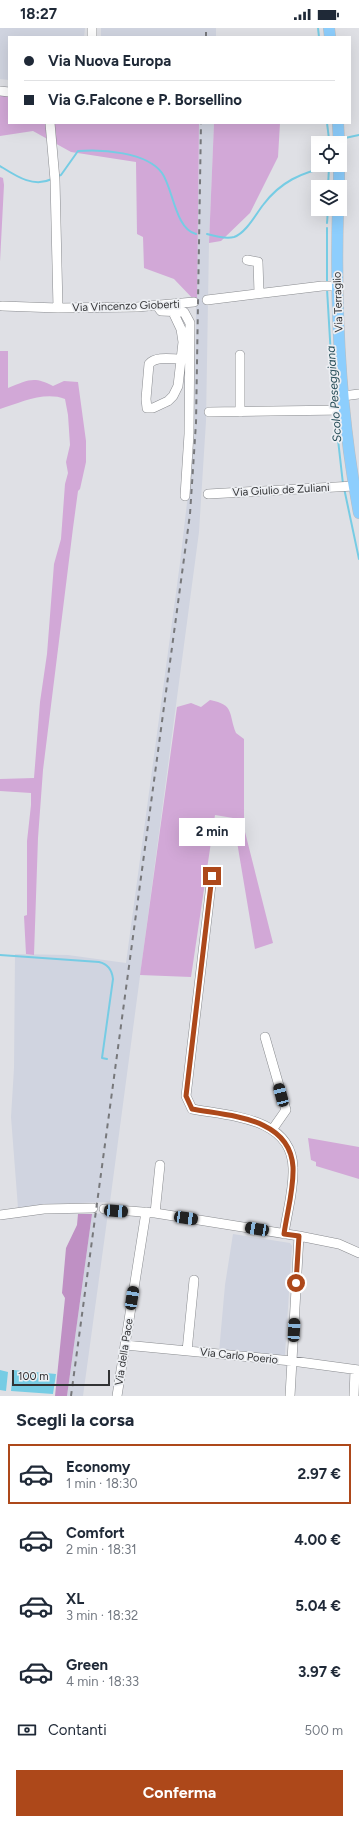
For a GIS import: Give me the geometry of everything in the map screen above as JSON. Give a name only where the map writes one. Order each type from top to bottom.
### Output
[{"type":"main road","points":[[338,124],[339,136]]},
{"type":"main road","name":"Via Terraglio","points":[[337,216],[330,286],[343,396],[338,410],[348,487],[359,513]]},
{"type":"street","name":"Via Vincenzo Gioberti","points":[[50,124],[55,178],[58,308]]},
{"type":"street","points":[[247,260],[258,262],[259,293]]},
{"type":"street","points":[[207,300],[330,286]]},
{"type":"street","name":"Via Vincenzo Gioberti","points":[[2,306],[84,309],[157,306],[194,302]]},
{"type":"street","points":[[157,306],[161,311],[184,312],[190,323],[189,434],[185,496]]},
{"type":"street","points":[[173,312],[181,329],[183,342],[178,386],[173,396],[168,401],[153,408],[147,408],[146,399],[149,364],[151,361],[158,359],[180,359]]},
{"type":"street","points":[[240,355],[240,412]]},
{"type":"street","points":[[343,396],[359,394]]},
{"type":"street","points":[[209,412],[338,410]]},
{"type":"street","name":"Via Giulio de Zuliani","points":[[208,494],[348,487]]},
{"type":"street","points":[[212,876],[186,1096],[192,1109],[240,1117],[267,1126],[284,1141],[291,1154],[293,1167],[284,1234]]},
{"type":"street","points":[[265,1037],[286,1110],[272,1130]]},
{"type":"street","name":"Via della Pace","points":[[117,1396],[148,1215],[160,1165]]},
{"type":"street","points":[[0,1215],[44,1209],[93,1208]]},
{"type":"street","points":[[104,1209],[299,1236],[339,1244],[359,1253]]},
{"type":"street","points":[[290,1396],[299,1236]]},
{"type":"street","name":"Via Carlo Poerio","points":[[187,1351],[194,1280]]},
{"type":"street","name":"Via Carlo Poerio","points":[[125,1345],[292,1361],[357,1370]]},
{"type":"street","points":[[354,1396],[357,1370]]},
{"type":"shaded area","points":[[0,28],[85,28],[84,36],[8,36],[8,80],[0,79]]},
{"type":"shaded area","points":[[101,28],[216,28],[216,36],[101,36]]},
{"type":"shaded area","points":[[0,96],[8,96],[8,124],[199,124],[197,303],[174,279],[144,268],[143,237],[137,234],[136,162],[71,152],[33,131],[0,136]]},
{"type":"shaded area","points":[[199,124],[214,124],[209,243],[206,421],[199,532],[110,1202],[47,1204],[18,1208],[11,1117],[14,1068],[15,954],[68,955],[126,963],[180,563],[194,442]]},
{"type":"shaded area","points":[[214,124],[280,124],[278,157],[250,213],[221,241],[209,243]]},
{"type":"shaded area","points":[[0,177],[3,178],[4,185],[0,262]]},
{"type":"shaded area","points":[[0,351],[8,351],[8,388],[31,380],[41,381],[53,386],[64,381],[78,382],[86,441],[86,462],[80,489],[78,491],[43,770],[38,838],[34,955],[26,954],[24,916],[27,915],[27,841],[31,793],[0,791],[0,779],[34,778],[40,702],[47,654],[54,564],[61,539],[65,484],[68,473],[66,462],[70,445],[68,415],[65,399],[49,396],[40,397],[0,409]]},
{"type":"shaded area","points":[[210,700],[223,704],[227,707],[236,733],[244,739],[244,828],[273,943],[255,949],[233,818],[215,815],[191,977],[140,975],[177,707],[191,703],[201,707]]},
{"type":"shaded area","points":[[308,1138],[359,1147],[359,1179],[316,1166],[316,1162],[311,1160]]},
{"type":"shaded area","points":[[108,1213],[83,1396],[67,1396],[92,1214]]},
{"type":"shaded area","points":[[78,1214],[92,1214],[67,1396],[55,1396],[65,1298],[62,1293],[66,1248],[77,1225]]},
{"type":"shaded area","points":[[233,1234],[290,1243],[292,1246],[285,1355],[282,1358],[219,1352],[225,1285]]},
{"type":"water","points":[[0,1370],[8,1372],[6,1391],[0,1390]]},
{"type":"water","points":[[13,1370],[56,1374],[53,1394],[11,1391]]},
{"type":"waterway","points":[[318,28],[319,36]]},
{"type":"waterway","points":[[327,124],[329,136]]},
{"type":"waterway","points":[[347,138],[359,135]]},
{"type":"waterway","name":"Scolo Peseggiana","points":[[58,176],[61,175],[78,151],[123,153],[146,160],[162,173],[183,224],[189,231],[196,234]]},
{"type":"waterway","name":"Scolo Peseggiana","points":[[0,166],[25,180],[38,182],[52,179]]},
{"type":"waterway","name":"Scolo Peseggiana","points":[[207,234],[227,238],[234,237],[243,232],[270,197],[292,179],[329,167],[328,180]]},
{"type":"waterway","name":"Scolo Peseggiana","points":[[327,223],[328,216]]},
{"type":"waterway","name":"Scolo Peseggiana","points":[[327,228],[327,283]]},
{"type":"waterway","name":"Scolo Peseggiana","points":[[327,289],[334,407]]},
{"type":"waterway","name":"Scolo Peseggiana","points":[[335,413],[343,484]]},
{"type":"waterway","name":"Scolo Peseggiana","points":[[344,488],[359,559]]},
{"type":"waterway","points":[[0,955],[99,962],[107,966],[111,970],[113,979],[102,1058],[107,1059]]},
{"type":"railway","points":[[206,28],[206,36]]},
{"type":"railway","points":[[71,1396],[190,514],[196,423],[201,124]]},
{"type":"route","points":[[212,876],[186,1096],[192,1109],[240,1117],[257,1122],[267,1126],[284,1141],[291,1154],[293,1167],[292,1185],[284,1234],[299,1236],[296,1283]]}]
